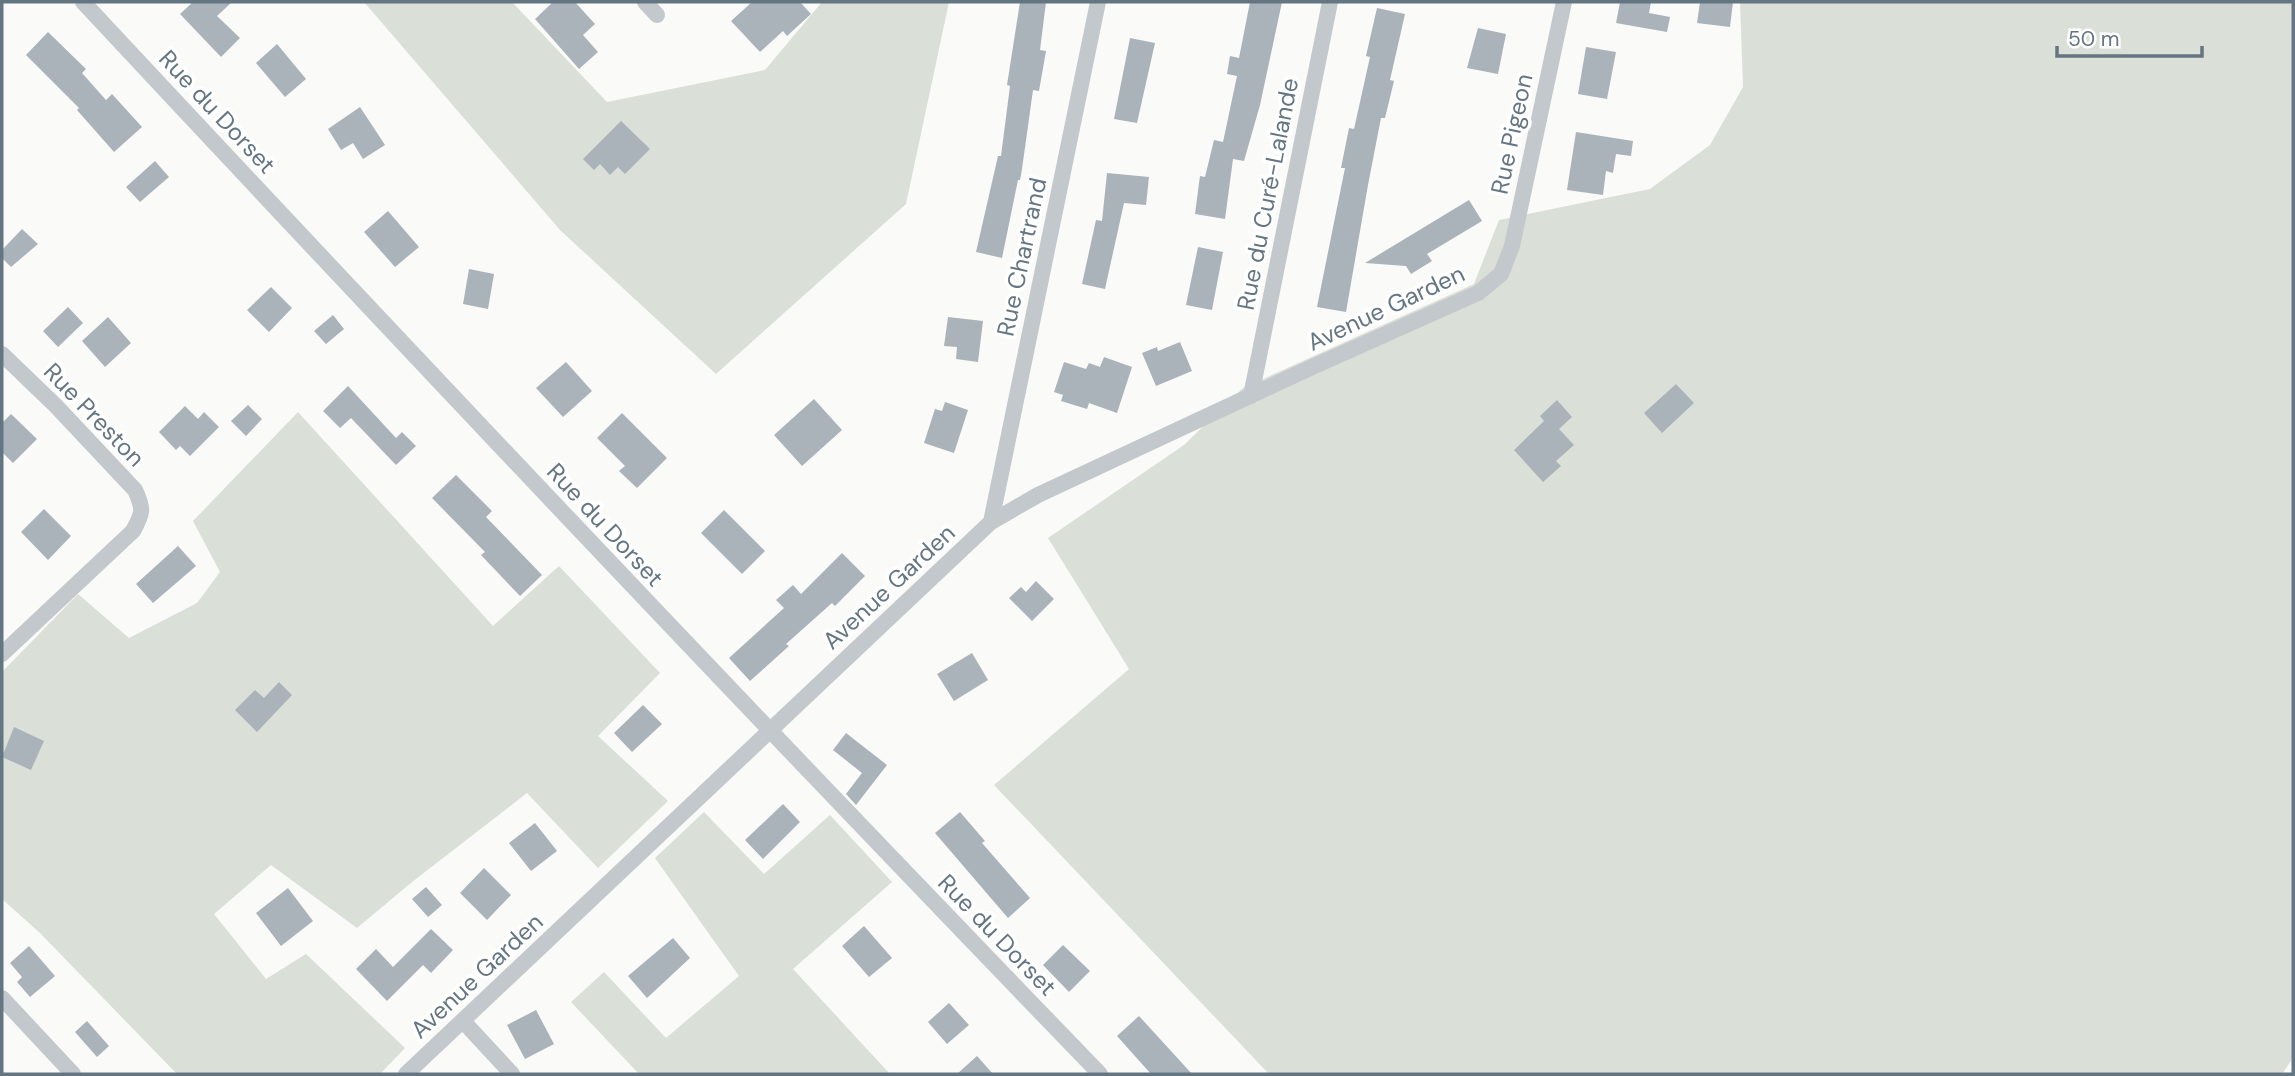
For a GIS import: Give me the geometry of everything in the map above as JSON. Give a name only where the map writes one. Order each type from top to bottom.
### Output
[{"type":"street","name":"Rue du Dorset","points":[[83,2],[769,731],[1100,1074]]},
{"type":"street","points":[[645,2],[657,15]]},
{"type":"street","name":"Rue Chartrand","points":[[991,522],[1098,2]]},
{"type":"street","name":"Rue du Curé-Lalande","points":[[1251,396],[1330,2]]},
{"type":"street","name":"Rue Pigeon","points":[[1501,274],[1512,246],[1564,2]]},
{"type":"street","name":"Avenue Garden","points":[[406,1074],[991,522],[1038,495],[1478,293],[1501,274]]},
{"type":"street","name":"Rue Preston","points":[[2,354],[56,406],[135,490],[141,502],[142,515],[133,531],[2,654]]},
{"type":"street","points":[[2,998],[73,1074]]},
{"type":"street","points":[[463,1021],[512,1074]]},
{"type":"shaded area","points":[[364,2],[512,2],[607,102],[765,70],[822,2],[949,2],[906,204],[716,374],[560,230]]},
{"type":"shaded area","points":[[1740,2],[2293,2],[2293,1058],[2282,1074],[1269,1074],[994,785],[1129,669],[1048,538],[1184,445],[1243,388],[1474,284],[1499,220],[1650,189],[1710,145],[1743,87]]},
{"type":"shaded area","points":[[298,412],[493,626],[559,566],[660,673],[598,736],[668,801],[598,868],[527,793],[357,928],[271,865],[214,914],[266,979],[306,954],[405,1048],[380,1074],[177,1074],[40,933],[2,899],[2,672],[78,594],[129,638],[197,603],[220,572],[193,521]]},
{"type":"shaded area","points":[[704,812],[764,874],[830,815],[892,882],[793,969],[890,1074],[639,1074],[571,1002],[604,972],[666,1038],[739,976],[655,858]]},
{"type":"building","points":[[193,2],[232,2],[217,16],[240,38],[221,57],[180,14]]},
{"type":"building","points":[[553,2],[575,2],[595,24],[583,35],[598,52],[579,69],[535,19]]},
{"type":"building","points":[[752,2],[800,2],[811,14],[787,36],[783,31],[760,52],[731,21]]},
{"type":"building","points":[[1020,2],[1046,2],[1040,50],[1046,51],[1039,91],[1033,90],[1020,180],[1002,258],[976,252],[998,156],[1001,156],[1010,86],[1007,85]]},
{"type":"building","points":[[1250,2],[1282,2],[1260,105],[1244,161],[1233,159],[1225,219],[1195,214],[1200,176],[1205,177],[1214,140],[1223,142],[1237,76],[1227,74],[1230,56],[1239,58]]},
{"type":"building","points":[[1620,2],[1651,2],[1649,13],[1670,17],[1667,32],[1616,23]]},
{"type":"building","points":[[1700,2],[1733,2],[1730,27],[1697,23]]},
{"type":"building","points":[[1377,8],[1405,14],[1390,80],[1394,81],[1385,118],[1381,118],[1346,312],[1317,307],[1345,168],[1341,168],[1349,128],[1354,129],[1370,57],[1366,56]]},
{"type":"building","points":[[1478,28],[1506,34],[1498,74],[1467,68]]},
{"type":"building","points":[[48,32],[86,69],[82,73],[106,100],[112,94],[142,127],[114,152],[77,110],[79,108],[26,55]]},
{"type":"building","points":[[1130,38],[1155,43],[1137,123],[1114,119]]},
{"type":"building","points":[[277,44],[306,79],[285,97],[256,63]]},
{"type":"building","points":[[1586,47],[1616,52],[1607,99],[1578,94]]},
{"type":"building","points":[[360,107],[385,145],[363,159],[353,143],[341,150],[328,129]]},
{"type":"building","points":[[621,121],[650,149],[625,174],[618,167],[610,175],[600,164],[594,170],[583,159]]},
{"type":"building","points":[[1576,132],[1633,141],[1631,156],[1616,154],[1613,173],[1606,171],[1603,195],[1567,190]]},
{"type":"building","points":[[155,161],[169,177],[140,202],[126,187]]},
{"type":"building","points":[[1107,173],[1149,177],[1146,205],[1124,203],[1105,289],[1082,284],[1096,220],[1102,221]]},
{"type":"building","points":[[1469,200],[1482,221],[1427,254],[1432,261],[1411,274],[1406,266],[1365,263]]},
{"type":"building","points":[[388,211],[419,247],[395,267],[364,232]]},
{"type":"building","points":[[22,229],[38,244],[11,267],[2,258],[2,250]]},
{"type":"building","points":[[1198,247],[1223,252],[1212,310],[1186,305]]},
{"type":"building","points":[[469,269],[494,274],[488,309],[463,304]]},
{"type":"building","points":[[271,287],[292,308],[269,332],[247,310]]},
{"type":"building","points":[[68,307],[83,323],[58,347],[43,331]]},
{"type":"building","points":[[333,315],[344,329],[326,344],[314,331]]},
{"type":"building","points":[[108,317],[131,343],[105,367],[82,341]]},
{"type":"building","points":[[948,317],[983,321],[978,362],[956,359],[957,347],[944,346]]},
{"type":"building","points":[[1180,342],[1192,371],[1156,386],[1142,353],[1157,347],[1158,351]]},
{"type":"building","points":[[1104,357],[1132,367],[1117,413],[1089,403],[1087,409],[1061,401],[1063,395],[1054,392],[1064,362],[1086,369],[1089,363],[1100,367]]},
{"type":"building","points":[[566,362],[592,391],[563,417],[536,388]]},
{"type":"building","points":[[1676,384],[1694,403],[1662,433],[1644,413]]},
{"type":"building","points":[[348,386],[396,438],[402,432],[416,446],[396,465],[351,418],[340,428],[323,411]]},
{"type":"building","points":[[814,399],[842,430],[802,466],[774,435]]},
{"type":"building","points":[[1557,400],[1572,417],[1559,429],[1574,445],[1556,461],[1561,466],[1543,482],[1514,450],[1544,421],[1540,416]]},
{"type":"building","points":[[945,402],[968,410],[954,453],[924,443],[935,409],[942,411]]},
{"type":"building","points":[[248,405],[262,419],[246,436],[231,421]]},
{"type":"building","points":[[185,406],[198,419],[204,412],[219,427],[190,456],[180,446],[176,450],[159,432]]},
{"type":"building","points":[[622,413],[667,458],[637,488],[619,471],[625,466],[597,438]]},
{"type":"building","points":[[11,414],[37,439],[13,463],[2,452],[2,423]]},
{"type":"building","points":[[456,475],[492,511],[486,517],[542,575],[520,596],[481,555],[485,552],[432,498]]},
{"type":"building","points":[[44,509],[71,536],[48,560],[21,532]]},
{"type":"building","points":[[724,510],[765,551],[742,574],[701,533]]},
{"type":"building","points":[[178,546],[196,566],[153,603],[136,584]]},
{"type":"building","points":[[842,553],[865,576],[835,606],[832,603],[786,644],[789,646],[750,681],[729,658],[784,608],[776,600],[793,585],[801,594]]},
{"type":"building","points":[[1036,581],[1054,599],[1032,621],[1009,598],[1021,587],[1026,592]]},
{"type":"building","points":[[972,653],[988,680],[954,701],[937,674]]},
{"type":"building","points":[[279,682],[292,695],[257,732],[235,710],[255,690],[264,698]]},
{"type":"building","points":[[643,705],[662,724],[632,752],[614,733]]},
{"type":"building","points":[[14,727],[44,741],[31,770],[2,757]]},
{"type":"building","points":[[846,733],[887,765],[856,805],[846,794],[862,773],[833,750]]},
{"type":"building","points":[[783,804],[800,822],[763,859],[745,840]]},
{"type":"building","points":[[960,812],[985,841],[982,843],[1030,898],[1008,918],[935,833]]},
{"type":"building","points":[[535,823],[557,851],[531,871],[509,843]]},
{"type":"building","points":[[484,868],[511,895],[487,920],[460,893]]},
{"type":"building","points":[[426,887],[442,905],[428,917],[412,899]]},
{"type":"building","points":[[288,888],[313,921],[281,946],[256,913]]},
{"type":"building","points":[[864,926],[892,958],[869,977],[842,946]]},
{"type":"building","points":[[431,929],[453,950],[431,973],[423,965],[387,1001],[356,969],[376,949],[393,967]]},
{"type":"building","points":[[673,938],[690,958],[647,998],[628,976]]},
{"type":"building","points":[[1063,945],[1090,971],[1069,992],[1043,965]]},
{"type":"building","points":[[29,946],[55,976],[30,997],[17,982],[22,977],[10,963]]},
{"type":"building","points":[[949,1003],[969,1025],[947,1044],[928,1022]]},
{"type":"building","points":[[536,1010],[554,1044],[525,1059],[507,1025]]},
{"type":"building","points":[[1139,1016],[1192,1074],[1151,1074],[1117,1036]]},
{"type":"building","points":[[87,1021],[109,1046],[97,1057],[75,1032]]},
{"type":"building","points":[[977,1056],[993,1074],[957,1074]]}]
